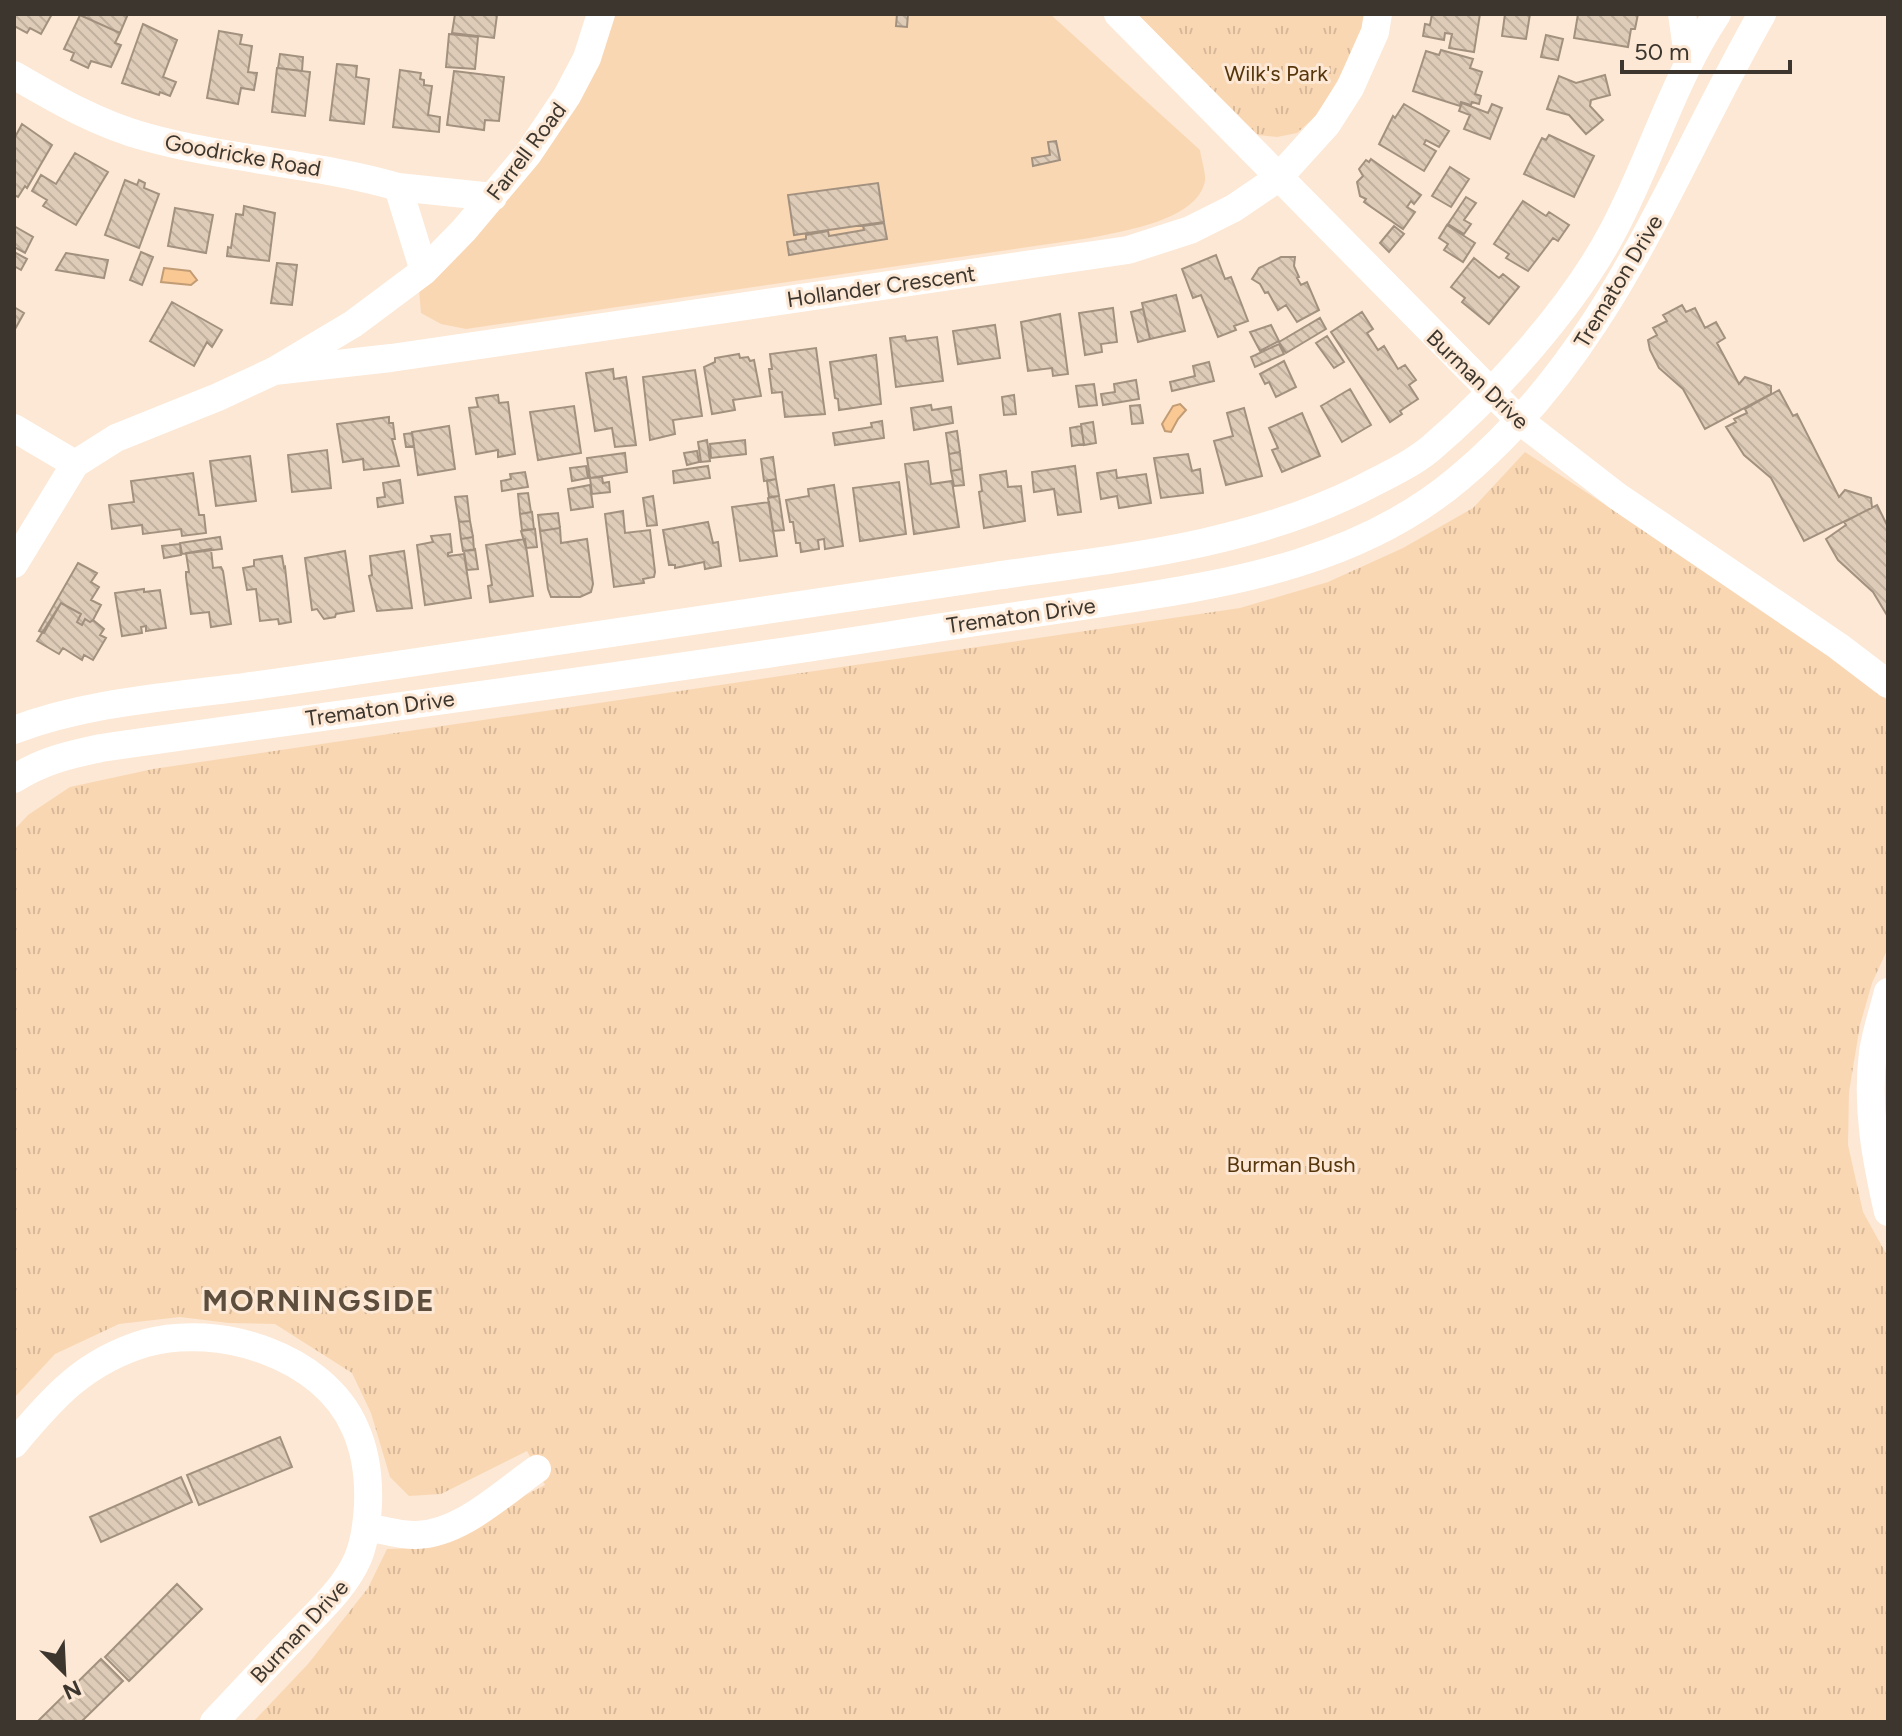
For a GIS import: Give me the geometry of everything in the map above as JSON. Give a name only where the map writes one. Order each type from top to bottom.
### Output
[{"type":"street","name":"Farrell Road","points":[[424,271],[493,197],[528,154],[567,96],[587,58],[601,14]]},
{"type":"street","name":"Burman Drive","points":[[1118,14],[1519,420],[1617,496],[1838,646],[1888,684]]},
{"type":"street","name":"Hollander Crescent","points":[[274,371],[391,358],[1128,250],[1190,230],[1234,208],[1278,178],[1327,124],[1350,88],[1375,32],[1378,14]]},
{"type":"street","points":[[1682,14],[1689,63]]},
{"type":"street","name":"Trematon Drive","points":[[14,730],[104,707],[1187,549],[1290,520],[1335,502],[1427,452],[1489,392],[1544,332],[1613,232],[1689,63],[1717,14]]},
{"type":"street","name":"Trematon Drive","points":[[25,772],[57,757],[101,748],[1196,589],[1289,567],[1341,548],[1393,523],[1449,487],[1519,420],[1586,339],[1619,287],[1762,14]]},
{"type":"street","name":"Goodricke Road","points":[[14,75],[83,114],[144,137],[196,149],[343,173],[398,187],[493,197]]},
{"type":"street","points":[[1652,145],[1686,162]]},
{"type":"street","points":[[398,187],[424,271]]},
{"type":"street","name":"Hollander Crescent","points":[[14,564],[75,464],[116,438],[274,371],[353,324],[424,271]]},
{"type":"street","points":[[14,428],[75,464]]},
{"type":"street","points":[[1187,549],[1196,589]]},
{"type":"street","points":[[909,589],[914,631]]},
{"type":"street","points":[[681,622],[684,665]]},
{"type":"street","points":[[500,650],[504,691]]},
{"type":"street","points":[[248,686],[254,726]]},
{"type":"street","points":[[14,737],[25,772]]},
{"type":"street","points":[[1888,992],[1874,1051],[1870,1106],[1872,1136],[1888,1212]]},
{"type":"street","name":"Burman Drive","points":[[14,1444],[59,1391],[86,1370],[147,1343],[177,1337],[217,1337],[254,1345],[300,1366],[346,1411],[365,1460],[368,1487],[367,1527],[359,1555],[350,1576],[214,1722]]},
{"type":"street","points":[[367,1527],[402,1535],[421,1535],[439,1530],[467,1518],[537,1469]]},
{"type":"green space","points":[[599,14],[1050,14],[1200,150],[1205,181],[1199,195],[1174,215],[1090,238],[466,329],[441,324],[421,313],[419,289],[569,93]]},
{"type":"green space","name":"Wilk's Park","points":[[1137,14],[1367,14],[1365,33],[1318,114],[1297,133],[1277,137],[1258,135]]},
{"type":"green space","name":"Burman Bush","points":[[1525,452],[1814,642],[1878,690],[1888,702],[1888,948],[1872,983],[1860,1025],[1849,1092],[1848,1145],[1863,1212],[1888,1257],[1888,1722],[253,1722],[308,1664],[368,1588],[387,1549],[423,1548],[545,1485],[527,1451],[441,1494],[409,1496],[390,1477],[371,1413],[352,1373],[275,1324],[180,1317],[119,1324],[55,1354],[14,1398],[14,830],[28,815],[70,787],[153,769],[1240,608],[1328,582],[1403,548],[1473,508]]},
{"type":"shaded area","points":[[164,268],[190,271],[197,280],[191,285],[161,282]]},
{"type":"shaded area","points":[[1180,404],[1186,410],[1171,432],[1165,431],[1162,424],[1173,406]]},
{"type":"building","points":[[14,14],[52,14],[41,34],[30,28],[27,33],[14,26]]},
{"type":"building","points":[[85,14],[128,14],[120,33],[84,17]]},
{"type":"building","points":[[455,14],[497,15],[494,38],[452,33]]},
{"type":"building","points":[[897,14],[908,14],[907,27],[896,26]]},
{"type":"building","points":[[1432,14],[1480,14],[1474,52],[1449,48],[1452,34],[1445,33],[1444,40],[1423,36],[1425,24],[1430,25]]},
{"type":"building","points":[[1505,14],[1530,14],[1526,39],[1502,36]]},
{"type":"building","points":[[1578,14],[1638,14],[1628,47],[1574,38]]},
{"type":"building","points":[[80,15],[120,33],[115,43],[121,45],[111,67],[91,61],[88,68],[71,60],[74,53],[64,49]]},
{"type":"building","points":[[143,24],[177,40],[163,77],[176,82],[170,96],[122,83]]},
{"type":"building","points":[[219,31],[242,35],[240,44],[252,46],[248,72],[257,73],[254,90],[241,88],[238,104],[207,98]]},
{"type":"building","points":[[449,34],[478,37],[475,69],[446,67]]},
{"type":"building","points":[[1546,35],[1563,39],[1558,60],[1541,57]]},
{"type":"building","points":[[1441,50],[1473,59],[1470,68],[1482,72],[1475,94],[1481,96],[1479,104],[1461,102],[1460,106],[1413,91],[1426,51],[1439,55]]},
{"type":"building","points":[[280,54],[303,57],[302,71],[278,68]]},
{"type":"building","points":[[337,64],[357,66],[356,77],[369,79],[364,124],[330,120]]},
{"type":"building","points":[[277,68],[310,72],[305,116],[272,112]]},
{"type":"building","points":[[400,70],[421,73],[420,79],[424,80],[424,85],[432,86],[428,115],[440,117],[439,132],[393,127]]},
{"type":"building","points":[[454,71],[504,77],[499,121],[485,120],[484,130],[447,125]]},
{"type":"building","points":[[1605,75],[1610,95],[1591,100],[1590,106],[1603,120],[1586,134],[1569,115],[1547,109],[1559,76],[1576,83]]},
{"type":"building","points":[[1462,103],[1488,113],[1492,104],[1502,108],[1490,139],[1464,129],[1470,115],[1459,111]]},
{"type":"building","points":[[1404,104],[1449,131],[1439,147],[1426,140],[1424,144],[1436,151],[1424,171],[1379,144],[1393,116],[1395,118]]},
{"type":"building","points":[[22,124],[52,145],[27,188],[25,186],[18,197],[14,195],[14,139]]},
{"type":"building","points":[[1549,135],[1594,156],[1574,197],[1524,174],[1542,138],[1546,140]]},
{"type":"building","points":[[1056,141],[1060,160],[1033,166],[1032,158],[1050,155],[1048,142]]},
{"type":"building","points":[[75,153],[108,172],[76,225],[43,206],[47,200],[32,191],[41,175],[56,184]]},
{"type":"building","points":[[1371,159],[1421,195],[1407,207],[1415,212],[1403,229],[1360,196],[1357,182],[1363,176],[1359,169],[1366,160],[1369,162]]},
{"type":"building","points":[[1450,167],[1469,179],[1451,207],[1432,196]]},
{"type":"building","points":[[125,180],[137,185],[139,180],[145,183],[144,188],[159,194],[139,248],[105,235]]},
{"type":"building","points":[[878,183],[884,222],[794,235],[788,195]]},
{"type":"building","points":[[1466,197],[1476,203],[1464,220],[1471,224],[1464,234],[1448,224]]},
{"type":"building","points":[[1523,201],[1546,216],[1549,212],[1569,225],[1558,241],[1553,238],[1528,271],[1506,258],[1509,254],[1494,244]]},
{"type":"building","points":[[244,206],[275,213],[269,261],[227,256],[236,214],[243,215]]},
{"type":"building","points":[[175,208],[213,215],[206,253],[168,246]]},
{"type":"building","points":[[884,223],[887,239],[789,255],[787,242],[806,239],[806,235],[828,231],[829,236]]},
{"type":"building","points":[[1447,225],[1475,243],[1463,262],[1444,250],[1448,244],[1439,238]]},
{"type":"building","points":[[14,226],[33,237],[25,253],[14,247]]},
{"type":"building","points":[[1394,226],[1404,234],[1389,252],[1380,243]]},
{"type":"building","points":[[14,252],[27,259],[21,270],[14,266]]},
{"type":"building","points":[[141,252],[153,257],[142,285],[130,280]]},
{"type":"building","points":[[66,253],[108,260],[104,278],[56,270]]},
{"type":"building","points":[[1216,255],[1225,279],[1231,277],[1248,321],[1218,337],[1201,295],[1193,298],[1182,269]]},
{"type":"building","points":[[1281,257],[1295,257],[1297,278],[1301,285],[1307,282],[1319,310],[1297,322],[1286,305],[1278,310],[1268,292],[1265,293],[1260,284],[1252,279],[1259,268]]},
{"type":"building","points":[[1474,258],[1499,278],[1503,274],[1519,287],[1489,324],[1462,302],[1465,298],[1451,287]]},
{"type":"building","points":[[277,263],[297,265],[292,305],[271,303]]},
{"type":"building","points":[[1176,295],[1185,331],[1150,339],[1142,303]]},
{"type":"building","points":[[172,302],[222,330],[212,347],[207,342],[194,366],[150,341]]},
{"type":"building","points":[[1682,305],[1686,312],[1695,308],[1705,328],[1716,322],[1725,338],[1717,343],[1739,384],[1745,377],[1771,386],[1771,394],[1705,429],[1683,389],[1659,368],[1648,340],[1657,335],[1653,328],[1667,321],[1663,315]]},
{"type":"building","points":[[14,307],[24,313],[14,331]]},
{"type":"building","points":[[1113,308],[1117,342],[1101,344],[1102,352],[1085,355],[1079,313]]},
{"type":"building","points":[[1143,309],[1150,339],[1138,342],[1131,312]]},
{"type":"building","points":[[1362,312],[1373,329],[1367,333],[1378,350],[1384,346],[1398,369],[1405,365],[1416,380],[1409,385],[1418,399],[1390,422],[1331,332]]},
{"type":"building","points":[[1060,314],[1068,374],[1053,376],[1052,368],[1028,371],[1021,322]]},
{"type":"building","points":[[1320,318],[1326,329],[1286,353],[1279,342]]},
{"type":"building","points":[[995,325],[1000,358],[958,364],[953,331]]},
{"type":"building","points":[[1271,325],[1279,341],[1260,351],[1250,332]]},
{"type":"building","points":[[905,336],[906,341],[937,337],[943,381],[896,387],[890,338]]},
{"type":"building","points":[[1327,336],[1344,362],[1334,368],[1316,343]]},
{"type":"building","points":[[1279,344],[1284,354],[1255,367],[1251,357]]},
{"type":"building","points":[[816,348],[825,414],[785,417],[782,392],[772,393],[770,354]]},
{"type":"building","points":[[739,354],[740,358],[754,360],[761,396],[733,400],[735,410],[712,414],[704,367],[715,362],[715,358]]},
{"type":"building","points":[[876,355],[881,404],[839,410],[830,362]]},
{"type":"building","points":[[1284,361],[1296,387],[1276,397],[1269,382],[1265,384],[1260,374]]},
{"type":"building","points":[[1209,362],[1214,381],[1172,391],[1170,382],[1195,376],[1193,366]]},
{"type":"building","points":[[613,369],[614,379],[626,377],[636,445],[615,447],[612,428],[595,431],[586,373]]},
{"type":"building","points":[[695,370],[702,416],[673,420],[675,434],[650,440],[643,377]]},
{"type":"building","points":[[1136,380],[1139,399],[1103,405],[1101,394],[1115,392],[1114,384]]},
{"type":"building","points":[[1094,384],[1097,405],[1079,407],[1076,386]]},
{"type":"building","points":[[1350,389],[1371,425],[1342,442],[1321,406]]},
{"type":"building","points":[[1779,390],[1793,416],[1797,414],[1839,497],[1845,490],[1871,498],[1872,508],[1804,541],[1771,478],[1744,455],[1726,427],[1747,413],[1745,409]]},
{"type":"building","points":[[498,395],[499,403],[508,402],[515,454],[498,457],[498,450],[476,454],[469,408],[478,407],[476,398]]},
{"type":"building","points":[[1014,395],[1016,414],[1004,415],[1002,397]]},
{"type":"building","points":[[931,405],[932,410],[951,407],[953,423],[914,430],[911,408]]},
{"type":"building","points":[[1140,405],[1143,423],[1132,424],[1130,406]]},
{"type":"building","points":[[574,406],[581,453],[538,460],[530,412]]},
{"type":"building","points":[[1244,408],[1262,476],[1226,485],[1214,441],[1233,436],[1227,413]]},
{"type":"building","points":[[1302,413],[1320,456],[1282,472],[1272,450],[1278,448],[1269,428]]},
{"type":"building","points":[[389,417],[389,423],[393,423],[395,439],[392,439],[399,466],[364,470],[363,459],[343,462],[337,424]]},
{"type":"building","points":[[882,421],[884,438],[835,445],[833,433],[872,427],[871,423]]},
{"type":"building","points":[[1093,422],[1096,443],[1084,445],[1081,424]]},
{"type":"building","points":[[449,426],[455,469],[418,475],[412,432]]},
{"type":"building","points":[[1081,426],[1084,444],[1072,446],[1070,428]]},
{"type":"building","points":[[957,431],[960,452],[949,454],[946,433]]},
{"type":"building","points":[[412,433],[414,446],[406,447],[404,434]]},
{"type":"building","points":[[707,440],[710,461],[701,462],[698,442]]},
{"type":"building","points":[[745,440],[746,454],[711,458],[710,444]]},
{"type":"building","points":[[327,450],[331,488],[292,492],[288,455]]},
{"type":"building","points":[[697,451],[699,462],[687,465],[684,453]]},
{"type":"building","points":[[960,452],[962,469],[951,471],[949,454]]},
{"type":"building","points":[[625,453],[627,472],[590,478],[587,458]]},
{"type":"building","points":[[1188,454],[1192,471],[1200,469],[1203,493],[1161,498],[1154,458]]},
{"type":"building","points":[[250,456],[256,501],[216,506],[210,461]]},
{"type":"building","points":[[773,457],[776,479],[764,481],[761,459]]},
{"type":"building","points":[[928,461],[931,484],[952,481],[959,527],[914,534],[905,464]]},
{"type":"building","points":[[586,466],[588,478],[572,481],[570,468]]},
{"type":"building","points":[[708,466],[710,478],[674,483],[673,471]]},
{"type":"building","points":[[1075,466],[1081,512],[1058,515],[1054,489],[1034,492],[1032,472]]},
{"type":"building","points":[[962,469],[964,485],[954,486],[951,471]]},
{"type":"building","points":[[1116,470],[1117,478],[1146,474],[1151,503],[1119,508],[1117,496],[1101,499],[1097,473]]},
{"type":"building","points":[[1006,471],[1008,487],[1021,486],[1025,521],[984,528],[980,475]]},
{"type":"building","points":[[525,472],[528,487],[502,491],[501,481],[511,479],[510,474]]},
{"type":"building","points":[[193,473],[199,515],[204,515],[206,533],[182,536],[181,529],[143,534],[142,525],[112,529],[109,505],[134,502],[131,481]]},
{"type":"building","points":[[602,477],[603,483],[609,482],[610,492],[592,494],[590,478]]},
{"type":"building","points":[[776,479],[779,496],[769,497],[767,481]]},
{"type":"building","points":[[400,480],[403,503],[378,507],[377,498],[385,497],[383,483]]},
{"type":"building","points":[[899,482],[906,534],[860,541],[853,488]]},
{"type":"building","points":[[590,485],[593,507],[571,510],[568,489]]},
{"type":"building","points":[[834,485],[843,546],[825,549],[824,539],[818,540],[819,549],[801,552],[786,500],[809,496],[808,489]]},
{"type":"building","points":[[528,493],[531,512],[520,514],[518,494]]},
{"type":"building","points":[[467,496],[470,521],[459,522],[455,497]]},
{"type":"building","points":[[653,496],[657,525],[647,526],[643,498]]},
{"type":"building","points":[[779,496],[784,530],[773,531],[768,498]]},
{"type":"building","points":[[769,502],[777,556],[740,561],[732,507]]},
{"type":"building","points":[[1877,505],[1888,527],[1888,617],[1873,592],[1838,560],[1826,539],[1846,525],[1844,522]]},
{"type":"building","points":[[623,511],[625,533],[650,530],[655,572],[654,577],[643,579],[644,583],[614,587],[605,514]]},
{"type":"building","points":[[532,512],[534,529],[522,530],[520,514]]},
{"type":"building","points":[[558,513],[560,528],[540,531],[538,515]]},
{"type":"building","points":[[470,521],[473,537],[461,539],[459,522]]},
{"type":"building","points":[[708,522],[713,543],[718,542],[721,566],[705,569],[704,562],[675,568],[675,565],[669,565],[663,530]]},
{"type":"building","points":[[560,528],[561,543],[587,539],[593,584],[591,592],[580,597],[551,597],[548,589],[540,531]]},
{"type":"building","points":[[535,529],[537,547],[526,548],[521,531]]},
{"type":"building","points":[[450,534],[452,552],[448,556],[464,554],[471,598],[425,605],[417,545],[433,542],[431,536]]},
{"type":"building","points":[[220,537],[222,549],[182,554],[180,543]]},
{"type":"building","points":[[473,537],[474,550],[463,551],[461,539]]},
{"type":"building","points":[[525,539],[533,596],[490,602],[488,586],[492,585],[486,545]]},
{"type":"building","points":[[180,544],[181,555],[164,558],[162,546]]},
{"type":"building","points":[[211,549],[213,568],[221,567],[223,571],[231,624],[211,627],[209,612],[191,614],[186,553]]},
{"type":"building","points":[[475,549],[478,569],[467,570],[464,551]]},
{"type":"building","points":[[345,551],[354,611],[324,619],[317,609],[312,610],[305,558]]},
{"type":"building","points":[[404,551],[412,608],[377,611],[369,576],[372,575],[370,556]]},
{"type":"building","points":[[282,556],[291,622],[279,624],[278,619],[260,621],[256,589],[247,590],[243,568],[254,566],[254,560]]},
{"type":"building","points":[[78,563],[97,573],[91,582],[99,587],[91,600],[101,605],[93,620],[85,619],[82,625],[77,622],[81,614],[61,603],[44,633],[39,631]]},
{"type":"building","points":[[144,589],[144,592],[160,590],[166,628],[146,631],[146,626],[141,627],[142,633],[122,636],[115,593]]},
{"type":"building","points":[[61,603],[81,614],[77,622],[82,625],[85,619],[93,620],[104,629],[100,635],[106,638],[93,660],[84,655],[82,660],[63,648],[59,654],[37,641]]},
{"type":"building","points":[[280,1437],[292,1467],[199,1505],[187,1475]]},
{"type":"building","points":[[181,1477],[192,1502],[101,1542],[90,1517]]},
{"type":"building","points":[[177,1584],[202,1609],[129,1681],[105,1657]]},
{"type":"building","points":[[101,1659],[123,1681],[81,1722],[37,1722]]},
{"type":"district","name":"MORNINGSIDE","points":[[319,1301]]}]
